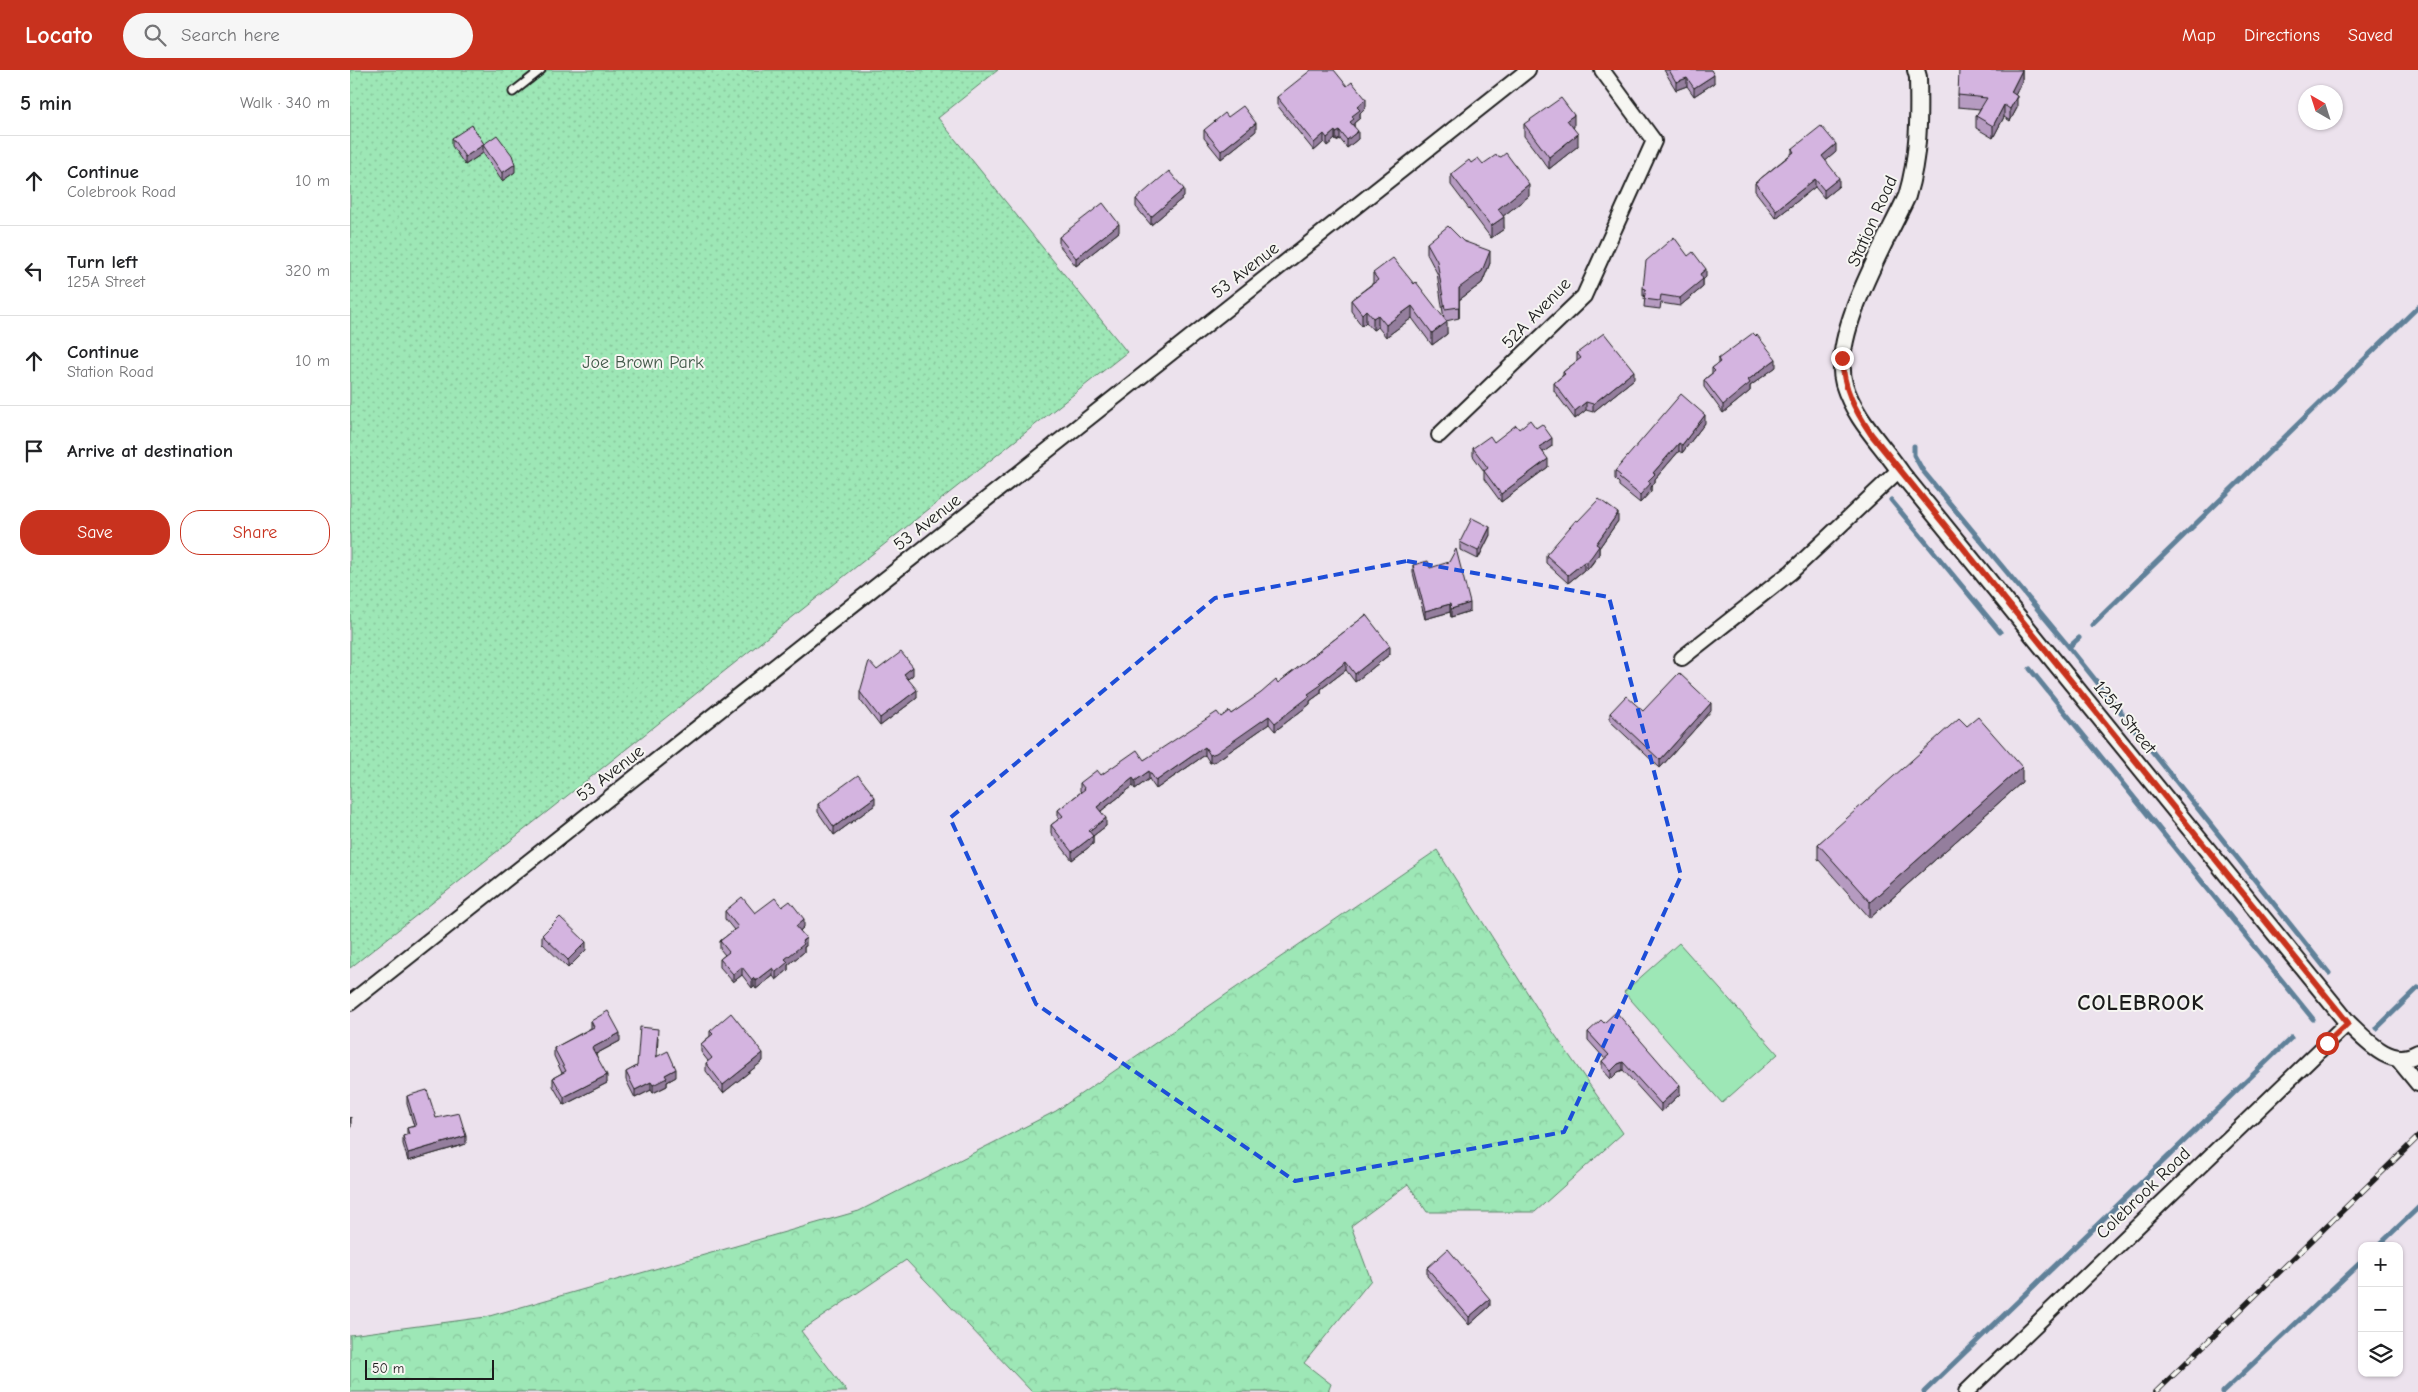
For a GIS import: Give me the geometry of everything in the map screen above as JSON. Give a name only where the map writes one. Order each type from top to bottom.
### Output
[{"type":"street","name":"53 Avenue","points":[[350,1003],[1528,70]]},
{"type":"street","name":"52A Avenue","points":[[1439,435],[1584,296],[1654,141],[1602,70]]},
{"type":"street","name":"Station Road","points":[[1844,384],[1842,358],[1844,338],[1850,316],[1907,196],[1914,175],[1919,139],[1918,77],[1916,70]]},
{"type":"street","name":"125A Street","points":[[1844,384],[1858,415],[1899,470],[2348,1023],[2372,1046],[2396,1057],[2418,1084]]},
{"type":"street","points":[[1682,658],[1791,572],[1899,470]]},
{"type":"street","name":"Colebrook Road","points":[[1966,1392],[2348,1023]]},
{"type":"street","points":[[2396,1057],[2416,1054]]},
{"type":"lane","points":[[513,92],[541,70]]},
{"type":"highlighted area","points":[[1407,561],[1609,597],[1681,876],[1564,1132],[1295,1181],[1036,1004],[950,818],[1215,598]]},
{"type":"green space","name":"Joe Brown Park","points":[[350,70],[998,70],[938,118],[1127,352],[350,968]]},
{"type":"green space","points":[[1437,850],[1544,1019],[1623,1133],[1535,1212],[1427,1212],[1408,1184],[1351,1226],[1371,1280],[1304,1363],[1331,1384],[1328,1392],[1032,1392],[906,1260],[801,1331],[847,1392],[350,1392],[350,1335],[486,1317],[859,1211],[1056,1111]]},
{"type":"green space","points":[[1679,943],[1778,1054],[1722,1103],[1624,992]]},
{"type":"building","points":[[1311,70],[1334,70],[1347,86],[1352,82],[1366,99],[1357,107],[1360,110],[1352,116],[1354,119],[1350,122],[1358,131],[1347,140],[1340,131],[1336,133],[1335,131],[1327,138],[1324,134],[1314,143],[1277,97]]},
{"type":"building","points":[[1669,70],[1711,70],[1714,75],[1694,88],[1687,78],[1676,82]]},
{"type":"building","points":[[1959,70],[2022,70],[2011,92],[2017,96],[2010,109],[2004,105],[1993,126],[1976,116],[1987,98],[1958,95]]},
{"type":"building","points":[[1561,98],[1574,115],[1567,120],[1578,134],[1549,157],[1524,124]]},
{"type":"building","points":[[1243,106],[1256,123],[1221,151],[1204,130],[1225,113],[1228,117]]},
{"type":"building","points":[[472,125],[484,144],[497,135],[512,155],[515,164],[502,173],[483,145],[465,157],[452,138]]},
{"type":"building","points":[[1821,126],[1836,144],[1822,156],[1839,178],[1824,190],[1815,179],[1776,210],[1755,183],[1794,152],[1792,149]]},
{"type":"building","points":[[1506,153],[1529,184],[1498,209],[1504,217],[1491,226],[1451,174],[1469,160],[1471,163],[1478,158],[1483,164],[1496,155],[1501,157]]},
{"type":"building","points":[[1169,171],[1184,189],[1151,217],[1136,199]]},
{"type":"building","points":[[1103,203],[1119,224],[1076,258],[1059,237]]},
{"type":"building","points":[[1448,226],[1463,241],[1490,251],[1482,271],[1459,288],[1459,307],[1445,309],[1437,261],[1427,243]]},
{"type":"building","points":[[1674,237],[1688,256],[1693,252],[1706,269],[1700,274],[1703,279],[1680,298],[1661,295],[1660,301],[1644,299],[1646,289],[1643,288],[1646,261]]},
{"type":"building","points":[[1393,258],[1414,284],[1416,282],[1447,322],[1432,333],[1412,306],[1386,325],[1378,315],[1373,318],[1366,310],[1362,314],[1351,300],[1378,280],[1373,273]]},
{"type":"building","points":[[1604,333],[1634,371],[1593,404],[1586,402],[1575,411],[1554,383],[1565,374],[1563,372],[1581,358],[1577,353]]},
{"type":"building","points":[[1753,333],[1757,335],[1776,359],[1748,380],[1750,383],[1723,405],[1704,380],[1715,371],[1712,368],[1720,362],[1718,359]]},
{"type":"building","points":[[1681,394],[1705,415],[1682,445],[1679,443],[1653,473],[1655,474],[1648,481],[1651,483],[1640,495],[1619,478],[1621,476],[1615,471]]},
{"type":"building","points":[[1530,420],[1536,428],[1542,424],[1552,438],[1539,447],[1548,459],[1501,494],[1484,471],[1488,468],[1473,448],[1490,436],[1494,442],[1516,425],[1519,429]]},
{"type":"building","points":[[1599,499],[1618,513],[1596,544],[1599,546],[1592,556],[1587,562],[1584,562],[1568,575],[1546,555],[1576,520],[1578,521]]},
{"type":"building","points":[[1472,518],[1490,527],[1478,551],[1460,542]]},
{"type":"building","points":[[1456,549],[1470,603],[1451,609],[1450,604],[1425,611],[1413,565],[1428,561],[1430,568],[1449,562]]},
{"type":"building","points":[[1366,615],[1390,646],[1355,674],[1346,662],[1319,683],[1321,685],[1308,694],[1310,696],[1275,723],[1269,716],[1216,753],[1210,755],[1205,747],[1156,781],[1149,771],[1135,781],[1133,778],[1097,807],[1106,818],[1089,831],[1093,836],[1072,852],[1051,825],[1063,816],[1058,810],[1085,789],[1080,783],[1097,770],[1101,775],[1137,750],[1144,760],[1217,712],[1221,717],[1229,711],[1231,714],[1276,680],[1278,683]]},
{"type":"building","points":[[901,652],[913,667],[904,674],[917,690],[880,718],[860,692],[869,661],[877,670]]},
{"type":"building","points":[[1679,673],[1711,703],[1660,760],[1610,713],[1626,696],[1643,711]]},
{"type":"building","points":[[1978,717],[2022,767],[1870,902],[1818,844],[1959,718],[1967,726]]},
{"type":"building","points":[[858,775],[875,797],[834,827],[818,804]]},
{"type":"building","points":[[742,897],[755,913],[775,898],[782,907],[790,901],[804,919],[796,926],[806,938],[802,941],[804,944],[785,959],[788,962],[776,972],[773,968],[756,981],[754,978],[752,980],[742,967],[733,974],[720,959],[729,952],[720,941],[738,927],[725,911]]},
{"type":"building","points":[[560,917],[586,942],[568,960],[542,935]]},
{"type":"building","points":[[608,1011],[620,1033],[592,1048],[607,1075],[564,1097],[553,1078],[566,1071],[554,1048],[594,1027],[591,1021]]},
{"type":"building","points":[[1616,1012],[1680,1086],[1661,1104],[1623,1062],[1611,1071],[1602,1061],[1609,1055],[1588,1032],[1601,1020],[1604,1023]]},
{"type":"building","points":[[731,1013],[763,1053],[723,1085],[706,1063],[712,1058],[701,1044],[713,1034],[710,1031]]},
{"type":"building","points":[[640,1027],[658,1029],[656,1057],[668,1051],[676,1069],[665,1075],[667,1078],[653,1085],[651,1082],[635,1090],[626,1072],[637,1066]]},
{"type":"building","points":[[427,1090],[436,1118],[459,1113],[466,1136],[408,1153],[403,1136],[409,1134],[407,1128],[416,1126],[407,1096]]},
{"type":"building","points":[[1448,1249],[1490,1299],[1469,1317],[1427,1268]]},
{"type":"waterway","points":[[2092,625],[2418,307]]},
{"type":"waterway","points":[[1914,446],[1914,455],[1923,471],[2069,647],[2329,973]]},
{"type":"waterway","points":[[1891,500],[2000,632]]},
{"type":"waterway","points":[[2069,647],[2079,638]]},
{"type":"waterway","points":[[2030,669],[2313,1019]]},
{"type":"waterway","points":[[2377,1028],[2418,988]]},
{"type":"waterway","points":[[1924,1392],[2291,1038]]},
{"type":"waterway","points":[[2382,1242],[2418,1208]]},
{"type":"waterway","points":[[2223,1392],[2358,1265]]},
{"type":"railway","points":[[2156,1392],[2418,1137]]},
{"type":"district","name":"COLEBROOK","points":[[2141,1002]]},
{"type":"route","points":[[1842,358],[1844,384],[1858,415],[1871,434],[2348,1023],[2327,1043]]}]
